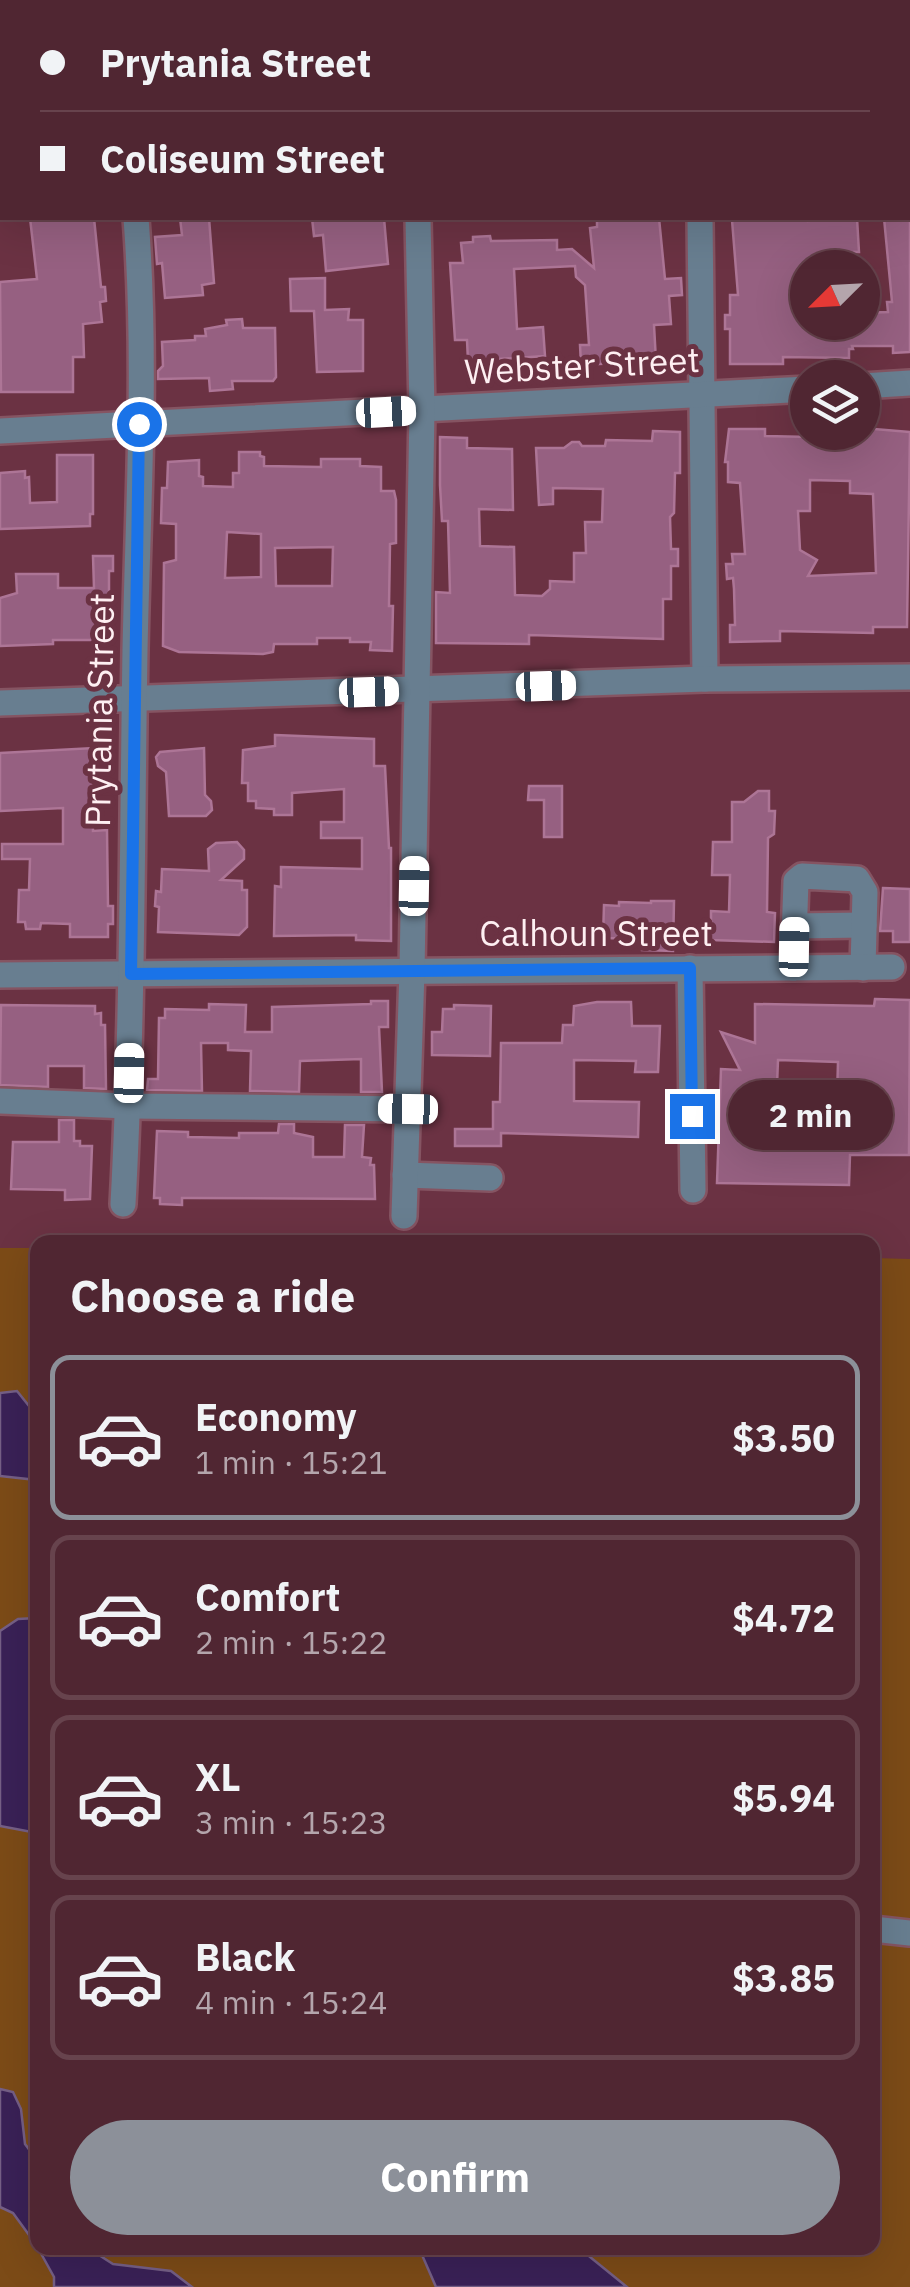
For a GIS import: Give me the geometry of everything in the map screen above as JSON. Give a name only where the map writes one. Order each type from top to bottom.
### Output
[{"type":"street","name":"Prytania Street","points":[[122,1204],[131,974],[139,424],[141,280],[136,220]]},
{"type":"street","points":[[404,1216],[422,410],[418,220]]},
{"type":"street","points":[[700,220],[705,679]]},
{"type":"street","points":[[880,385],[910,383]]},
{"type":"street","name":"Webster Street","points":[[0,431],[790,390]]},
{"type":"street","points":[[0,703],[705,679],[910,677]]},
{"type":"street","points":[[793,968],[796,881],[802,876],[857,879],[865,892],[863,968]]},
{"type":"street","points":[[794,926],[864,924]]},
{"type":"street","name":"Calhoun Street","points":[[0,975],[900,967]]},
{"type":"street","points":[[690,968],[693,1190]]},
{"type":"street","points":[[0,1101],[408,1109]]},
{"type":"street","points":[[405,1175],[490,1178]]},
{"type":"street","points":[[880,1931],[910,1933]]},
{"type":"shaded area","points":[[0,1248],[30,1248],[30,2255],[880,2255],[880,1258],[910,1259],[910,2287],[0,2287]]},
{"type":"shaded area","points":[[17,1391],[30,1407],[30,1479],[0,1476],[0,1393]]},
{"type":"shaded area","points":[[30,1618],[30,1832],[0,1826],[0,1631],[18,1619]]},
{"type":"shaded area","points":[[0,2089],[13,2092],[30,2151],[30,2236],[13,2213],[0,2207]]},
{"type":"shaded area","points":[[42,2255],[99,2255],[113,2264],[171,2271],[192,2287],[54,2287],[54,2277]]},
{"type":"shaded area","points":[[422,2255],[588,2255],[627,2287],[436,2287]]},
{"type":"building","points":[[30,220],[94,220],[106,301],[100,302],[102,322],[83,324],[84,357],[73,357],[73,392],[1,392],[0,282],[37,279]]},
{"type":"building","points":[[180,220],[209,220],[214,283],[202,285],[203,295],[165,298],[155,237],[182,235]]},
{"type":"building","points":[[312,220],[384,220],[388,264],[326,271],[323,235],[314,236]]},
{"type":"building","points":[[597,220],[659,220],[665,279],[681,278],[682,295],[669,296],[671,324],[654,325],[656,361],[581,365],[580,345],[589,345],[585,285],[576,277],[575,266],[514,269],[517,329],[543,327],[545,356],[468,361],[467,340],[455,340],[450,263],[463,263],[461,243],[473,242],[473,237],[490,236],[491,241],[557,240],[557,250],[572,249],[594,268],[590,228],[597,227]]},
{"type":"building","points":[[732,220],[857,220],[859,250],[790,250],[790,340],[880,340],[880,312],[888,312],[887,302],[892,302],[884,220],[910,220],[910,352],[893,353],[893,346],[852,346],[849,358],[783,357],[783,364],[730,364],[730,329],[725,329],[725,315],[730,315],[730,295],[738,295]]},
{"type":"building","points":[[325,278],[325,310],[349,309],[348,320],[363,320],[363,371],[317,372],[314,311],[291,311],[290,279]]},
{"type":"building","points":[[242,319],[243,328],[275,328],[273,381],[232,381],[233,389],[210,391],[209,378],[158,379],[163,366],[162,342],[195,340],[195,336],[206,336],[205,329],[227,325],[226,320]]},
{"type":"building","points":[[729,429],[765,429],[765,436],[790,437],[790,450],[880,450],[880,430],[910,432],[907,627],[873,627],[873,633],[780,631],[780,641],[730,642],[730,625],[735,625],[734,589],[733,578],[727,579],[726,564],[733,564],[732,554],[745,554],[740,483],[728,482],[725,462]],"holes":[[[810,480],[850,481],[850,493],[873,494],[876,573],[808,576],[817,560],[800,550],[798,511],[810,511]]]},
{"type":"building","points":[[653,431],[680,432],[680,473],[675,473],[674,513],[670,517],[671,549],[678,549],[678,566],[671,566],[671,599],[663,599],[663,639],[529,635],[529,644],[436,643],[436,592],[450,593],[448,521],[442,521],[440,437],[467,438],[467,448],[512,449],[513,510],[479,509],[480,546],[514,547],[515,595],[542,596],[550,589],[550,581],[574,582],[574,553],[586,553],[585,522],[602,522],[603,489],[553,488],[553,504],[539,505],[536,448],[564,448],[572,442],[605,446],[606,440],[652,441]]},
{"type":"building","points":[[239,452],[260,452],[264,466],[321,467],[321,459],[360,459],[360,466],[381,467],[381,491],[394,491],[396,500],[396,543],[390,544],[392,651],[370,650],[371,642],[350,642],[350,638],[317,638],[317,644],[274,644],[273,652],[263,654],[179,652],[163,646],[164,563],[176,560],[176,524],[161,523],[168,462],[199,460],[203,486],[233,487],[233,473],[239,473]],"holes":[[[227,532],[261,534],[261,577],[225,578]],[[333,547],[332,586],[276,586],[275,548]]]},
{"type":"building","points":[[57,455],[93,455],[90,526],[0,529],[0,473],[25,471],[25,478],[29,477],[30,503],[57,502]]},
{"type":"building","points":[[93,556],[113,556],[113,571],[109,571],[109,640],[53,640],[53,644],[0,646],[0,598],[17,593],[16,574],[58,574],[58,588],[94,588]]},
{"type":"building","points":[[275,735],[374,739],[374,766],[385,766],[391,848],[391,941],[356,940],[356,935],[274,936],[275,886],[281,887],[281,867],[362,869],[362,838],[321,838],[321,822],[344,822],[344,789],[292,793],[292,815],[274,815],[274,809],[256,808],[256,801],[248,801],[248,783],[242,783],[243,750],[275,746]]},
{"type":"building","points":[[94,748],[99,780],[92,780],[93,831],[107,830],[108,906],[113,906],[113,924],[108,924],[108,937],[70,937],[70,924],[41,923],[40,929],[26,929],[25,922],[18,922],[19,890],[29,890],[30,859],[2,859],[2,844],[63,844],[63,808],[0,811],[0,753]]},
{"type":"building","points":[[204,748],[205,795],[212,810],[206,816],[169,816],[166,772],[158,766],[156,757],[160,752]]},
{"type":"building","points":[[529,786],[562,786],[562,837],[544,837],[544,800],[528,800]]},
{"type":"building","points":[[758,791],[769,791],[769,811],[775,811],[774,834],[768,838],[767,912],[775,913],[774,942],[711,940],[711,911],[729,912],[730,875],[712,875],[713,842],[732,842],[732,802],[744,802]]},
{"type":"building","points":[[237,842],[244,850],[244,859],[221,880],[242,881],[242,890],[247,890],[247,927],[239,935],[158,932],[159,907],[155,906],[156,891],[161,892],[162,869],[209,871],[208,849],[216,843]]},
{"type":"building","points":[[883,888],[910,889],[910,942],[893,942],[893,931],[880,931]]},
{"type":"building","points":[[674,901],[673,951],[642,950],[642,939],[603,938],[604,905]]},
{"type":"building","points":[[875,999],[910,1000],[909,1155],[850,1155],[849,1185],[717,1183],[721,1069],[740,1070],[721,1032],[755,1043],[755,1004],[874,1006]],"holes":[[[778,1060],[838,1062],[836,1131],[784,1129],[785,1112],[776,1111]]]},
{"type":"building","points":[[388,1001],[388,1027],[379,1027],[382,1092],[361,1092],[361,1059],[300,1061],[299,1092],[250,1091],[251,1051],[228,1050],[228,1043],[201,1043],[202,1091],[147,1090],[148,1079],[158,1079],[159,1018],[165,1018],[165,1009],[209,1010],[209,1004],[246,1005],[245,1032],[272,1032],[272,1007]]},
{"type":"building","points":[[631,1002],[632,1026],[660,1026],[658,1072],[635,1072],[636,1061],[574,1060],[574,1101],[639,1102],[638,1137],[501,1133],[501,1146],[455,1146],[455,1129],[493,1129],[493,1102],[500,1102],[501,1043],[562,1043],[563,1025],[573,1025],[574,1006]]},
{"type":"building","points":[[1,1005],[95,1006],[95,1014],[101,1013],[101,1025],[105,1025],[106,1089],[84,1088],[84,1066],[48,1066],[48,1087],[0,1085]]},
{"type":"building","points":[[454,1005],[491,1006],[490,1056],[432,1055],[432,1032],[442,1032],[443,1009],[454,1009]]},
{"type":"building","points":[[59,1120],[74,1120],[74,1141],[80,1141],[80,1146],[92,1146],[90,1199],[65,1200],[65,1190],[11,1189],[13,1142],[59,1142]]},
{"type":"building","points":[[279,1124],[294,1124],[294,1133],[313,1137],[313,1157],[344,1157],[345,1125],[364,1125],[362,1157],[371,1158],[370,1165],[374,1165],[375,1199],[182,1198],[182,1205],[160,1204],[160,1198],[154,1198],[157,1131],[188,1132],[188,1137],[239,1138],[239,1133],[278,1133]]},
{"type":"route","points":[[139,424],[131,974],[690,968],[692,1116]]}]
